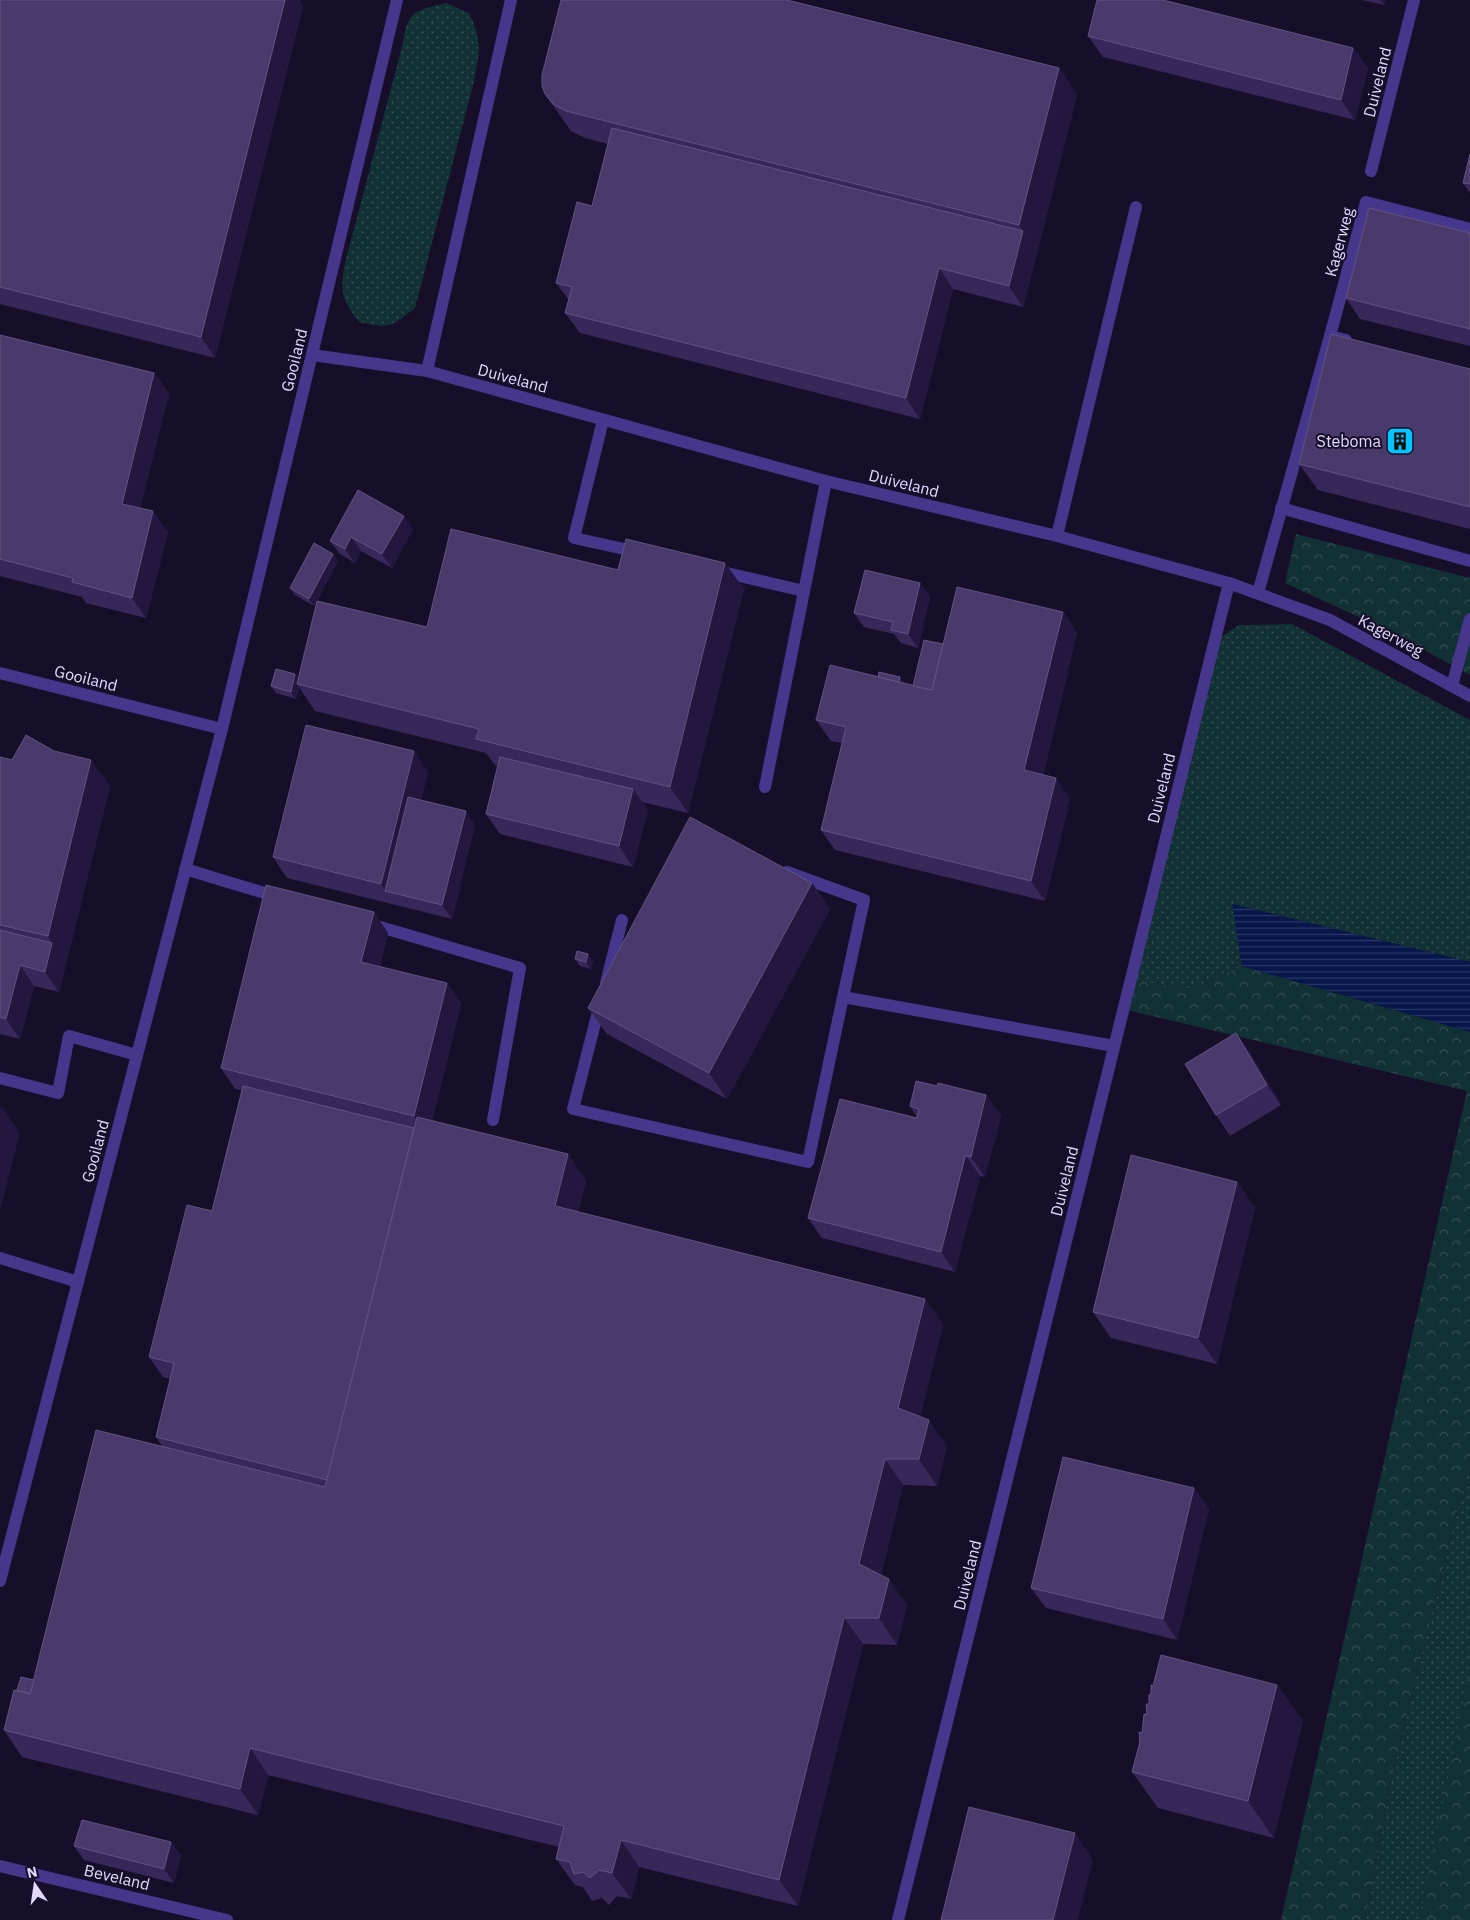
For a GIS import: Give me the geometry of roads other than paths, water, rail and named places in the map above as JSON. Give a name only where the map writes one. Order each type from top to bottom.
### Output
[{"type":"street","name":"Gooiland","points":[[0,1581],[222,729],[397,0]]},
{"type":"street","points":[[427,371],[511,0]]},
{"type":"street","name":"Duiveland","points":[[1371,171],[1414,0]]},
{"type":"street","name":"Kagerweg","points":[[1258,594],[1366,202],[1470,229]]},
{"type":"street","points":[[1057,536],[1136,207]]},
{"type":"street","points":[[1330,336],[1358,343]]},
{"type":"street","name":"Duiveland","points":[[312,355],[427,371],[826,481],[1057,536],[1229,583],[898,1920]]},
{"type":"street","points":[[603,420],[574,538],[650,555]]},
{"type":"street","points":[[765,787],[826,481]]},
{"type":"street","points":[[1281,508],[1470,561]]},
{"type":"street","points":[[708,568],[804,590]]},
{"type":"street","name":"Kagerweg","points":[[1229,583],[1330,620],[1470,696]]},
{"type":"street","points":[[1452,686],[1470,619]]},
{"type":"street","name":"Gooiland","points":[[0,673],[222,729]]},
{"type":"street","points":[[622,920],[573,1109],[808,1162],[864,900],[773,867]]},
{"type":"street","points":[[185,869],[290,900]]},
{"type":"street","points":[[357,920],[520,968],[493,1120]]},
{"type":"street","points":[[843,997],[1114,1046]]},
{"type":"street","points":[[0,1078],[58,1093],[69,1036],[137,1055]]},
{"type":"street","points":[[0,1258],[78,1282]]},
{"type":"street","name":"Beveland","points":[[0,1866],[227,1920]]},
{"type":"place","name":"Steboma","points":[[1400,441]]}]
